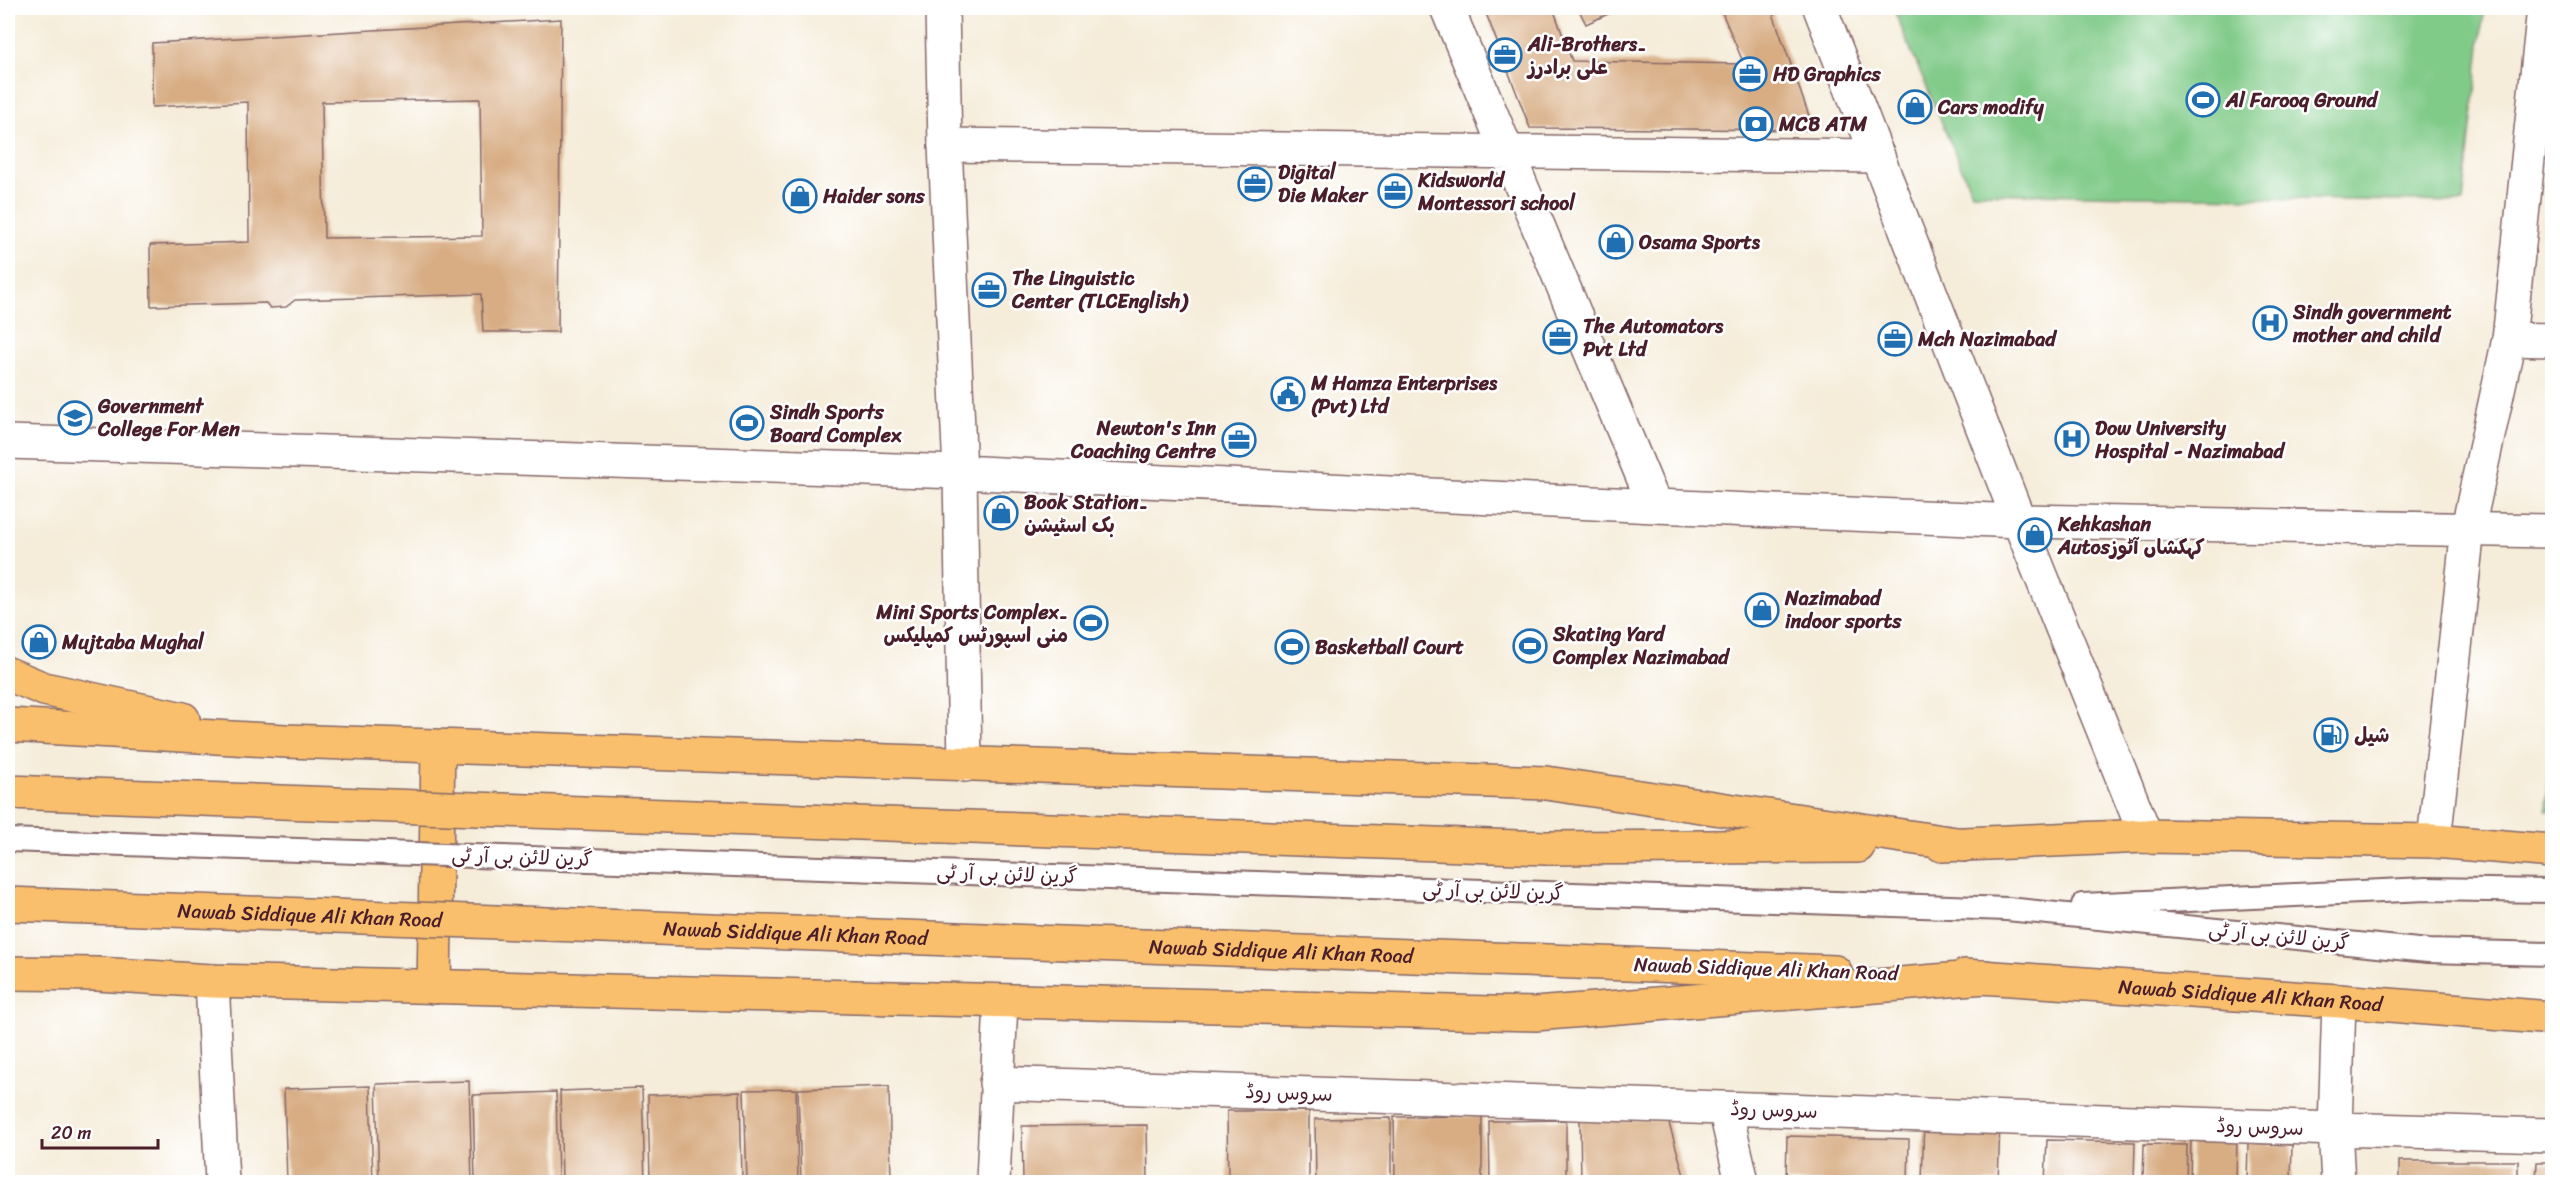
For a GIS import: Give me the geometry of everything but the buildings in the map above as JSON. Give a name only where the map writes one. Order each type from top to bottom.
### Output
[{"type":"main road","points":[[8,674],[44,689],[286,741]]},
{"type":"main road","points":[[8,725],[438,747],[1546,783],[1963,845]]},
{"type":"main road","points":[[434,987],[438,747]]},
{"type":"main road","points":[[8,792],[1547,848],[1963,845],[2146,836],[2434,841],[2553,851]]},
{"type":"main road","name":"Nawab Siddique Ali Khan Road","points":[[8,904],[1985,977],[2553,1018]]},
{"type":"main road","points":[[8,973],[97,974],[212,981],[434,987],[1535,1014],[1985,977]]},
{"type":"main road","points":[[8,995],[97,974]]},
{"type":"street","points":[[942,8],[945,145],[960,472],[965,765]]},
{"type":"street","points":[[1447,8],[1655,506]]},
{"type":"street","points":[[1820,8],[2019,521],[2146,836]]},
{"type":"street","points":[[2434,841],[2468,528],[2509,339],[2547,44],[2544,8]]},
{"type":"street","points":[[945,145],[1878,156]]},
{"type":"street","points":[[2509,339],[2553,340]]},
{"type":"street","points":[[8,442],[960,472],[1655,506],[2019,521],[2553,531]]},
{"type":"street","points":[[212,981],[222,1182]]},
{"type":"street","points":[[993,1182],[1001,1001]]},
{"type":"street","points":[[2338,1182],[2335,1130],[2339,1001]]},
{"type":"street","name":"سروس روڈ","points":[[996,1083],[2335,1130],[2553,1135]]},
{"type":"street","points":[[1725,1108],[1742,1182]]},
{"type":"lane","name":"گرین لائن بی آر ٹی","points":[[8,840],[2007,909],[2428,951],[2553,954]]},
{"type":"lane","name":"گرین لائن بی آر ٹی","points":[[2007,909],[2426,889],[2553,891]]},
{"type":"green space","name":"Al Farooq Ground","points":[[1893,8],[2484,8],[2463,202],[1972,193]]},
{"type":"green space","points":[[2552,695],[2552,811],[2546,811]]},
{"type":"place","name":"Ali-Brothers۔ علی برادرز","points":[[1505,55]]},
{"type":"place","name":"HD Graphics","points":[[1750,74]]},
{"type":"place","name":"Al Farooq Ground","points":[[2203,100]]},
{"type":"place","name":"Cars modify","points":[[1915,107]]},
{"type":"place","name":"MCB ATM","points":[[1756,124]]},
{"type":"place","name":"Digital Die Maker","points":[[1255,184]]},
{"type":"place","name":"Kidsworld Montessori school","points":[[1395,191]]},
{"type":"place","name":"Haider sons","points":[[800,196]]},
{"type":"place","name":"Osama Sports","points":[[1616,242]]},
{"type":"place","name":"The Linguistic Center (TLCEnglish)","points":[[989,290]]},
{"type":"place","name":"Sindh government mother and child","points":[[2270,323]]},
{"type":"place","name":"The Automators Pvt Ltd","points":[[1560,337]]},
{"type":"place","name":"Mch Nazimabad","points":[[1895,339]]},
{"type":"place","name":"M Hamza Enterprises (Pvt) Ltd","points":[[1288,394]]},
{"type":"place","name":"Government College For Men","points":[[75,418]]},
{"type":"place","name":"Sindh Sports Board Complex","points":[[747,423]]},
{"type":"place","name":"Dow University Hospital - Nazimabad","points":[[2072,439]]},
{"type":"place","name":"Newton's Inn Coaching Centre","points":[[1239,440]]},
{"type":"place","name":"Book Station۔ بک اسٹیشن","points":[[1001,513]]},
{"type":"place","name":"Kehkashan Autosکہکشاں آٹوز","points":[[2035,535]]},
{"type":"place","name":"Nazimabad indoor sports","points":[[1762,610]]},
{"type":"place","name":"Mini Sports Complex۔ منی اسپورٹس کمپلیکس","points":[[1091,623]]},
{"type":"place","name":"Mujtaba Mughal","points":[[39,642]]},
{"type":"place","name":"Skating Yard Complex Nazimabad","points":[[1530,646]]},
{"type":"place","name":"Basketball Court","points":[[1292,647]]},
{"type":"place","name":"شیل","points":[[2331,735]]}]
